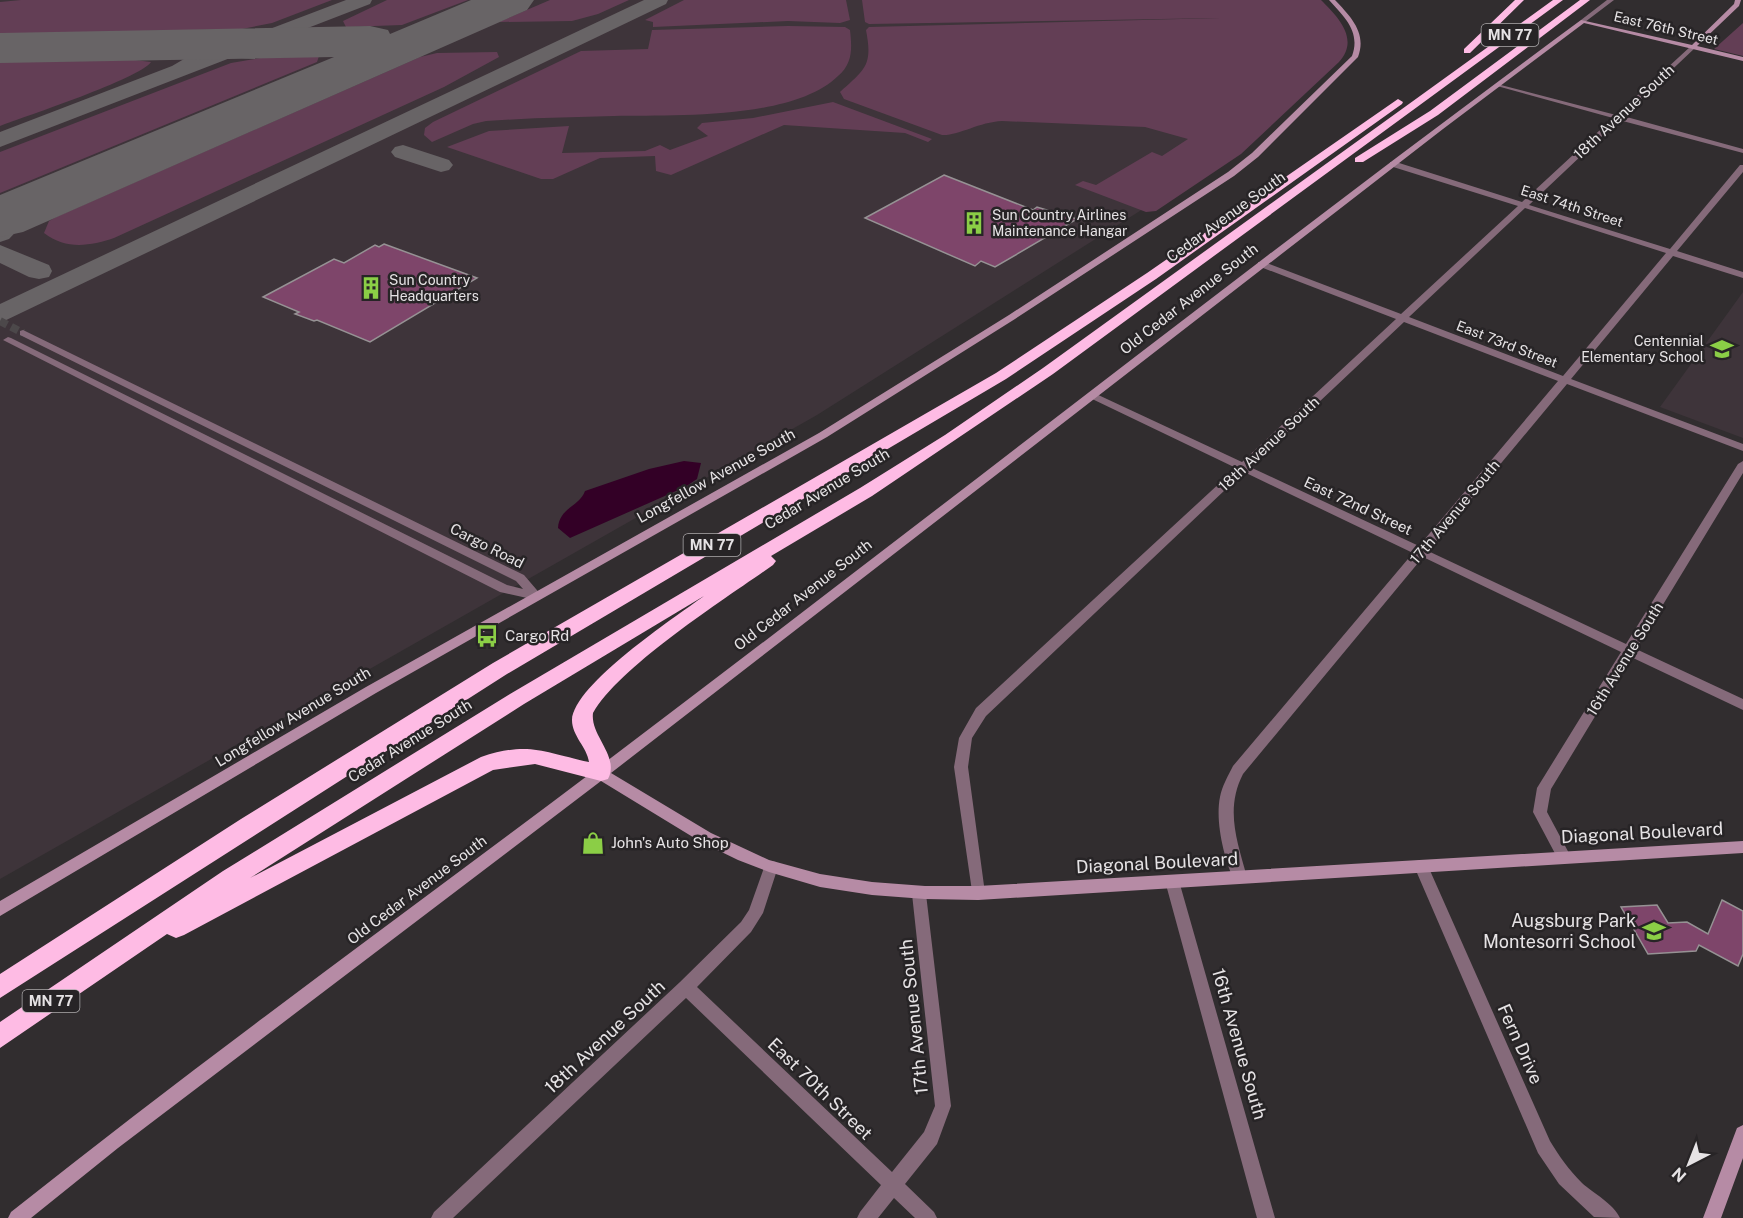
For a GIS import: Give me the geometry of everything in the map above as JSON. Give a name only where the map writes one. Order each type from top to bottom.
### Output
[{"type":"highway","name":"MN 77","points":[[1520,0],[1463,54],[1541,0]]},
{"type":"highway","name":"Cedar Avenue South","points":[[0,1036],[231,878],[517,699],[866,492],[1048,371],[1559,0]]},
{"type":"highway","points":[[1462,70],[1549,19],[1576,0]]},
{"type":"highway","points":[[1304,187],[1334,175],[1434,113],[1586,0]]},
{"type":"highway","points":[[1564,18],[1594,0]]},
{"type":"highway","name":"Cedar Avenue South","points":[[0,987],[165,879],[412,724],[669,568],[826,482],[1002,375],[1119,299],[1416,90]]},
{"type":"highway","points":[[102,966],[488,763],[514,755],[536,754],[553,757],[573,768],[601,773],[597,750],[587,739],[582,726],[582,714],[593,693],[604,682],[708,604],[866,492]]},
{"type":"street","name":"Longfellow Avenue South","points":[[0,909],[371,690],[823,435],[1012,317],[1246,163],[1355,57],[1359,46],[1356,29],[1332,0]]},
{"type":"street","name":"Old Cedar Avenue South","points":[[17,1218],[131,1128],[601,773],[1261,264],[1611,0]]},
{"type":"street","points":[[1693,47],[1737,5],[1738,0]]},
{"type":"street","points":[[1693,47],[1703,45],[1743,9]]},
{"type":"street","name":"East 76th Street","points":[[1583,21],[1743,59]]},
{"type":"street","name":"18th Avenue South","points":[[978,893],[961,767],[961,746],[969,728],[981,712],[1693,47]]},
{"type":"street","points":[[1499,85],[1743,151]]},
{"type":"street","name":"East 74th Street","points":[[1393,164],[1743,275]]},
{"type":"street","name":"17th Avenue South","points":[[1240,877],[1226,827],[1224,806],[1228,786],[1238,770],[1743,167]]},
{"type":"street","name":"East 73rd Street","points":[[1261,264],[1743,448]]},
{"type":"street","name":"Cargo Road","points":[[23,333],[520,578],[536,596]]},
{"type":"street","name":"Cargo Road","points":[[8,340],[504,589],[536,596]]},
{"type":"street","name":"East 72nd Street","points":[[1091,395],[1743,705]]},
{"type":"street","name":"16th Avenue South","points":[[1564,857],[1540,812],[1542,794],[1743,464]]},
{"type":"street","name":"Diagonal Boulevard","points":[[601,773],[619,787],[714,843],[771,867],[864,888],[919,894],[978,893],[1743,847]]},
{"type":"street","name":"Fern Drive","points":[[1421,866],[1544,1147],[1558,1171],[1578,1193],[1611,1218]]},
{"type":"street","name":"18th Avenue South","points":[[440,1218],[686,987],[746,927],[755,913],[771,867]]},
{"type":"street","name":"16th Avenue South","points":[[1172,881],[1266,1218]]},
{"type":"street","name":"17th Avenue South","points":[[866,1218],[931,1138],[944,1106],[919,894]]},
{"type":"street","name":"East 70th Street","points":[[686,987],[928,1218]]},
{"type":"street","points":[[1712,1218],[1743,1135]]},
{"type":"shaded area","points":[[0,0],[1308,0],[1143,209],[817,415],[0,879]]},
{"type":"shaded area","points":[[21,0],[332,0],[272,23],[242,29],[0,34],[0,2]]},
{"type":"shaded area","points":[[387,0],[468,0],[402,25],[346,27],[343,21]]},
{"type":"shaded area","points":[[550,0],[629,0],[598,14],[572,21],[499,22]]},
{"type":"shaded area","points":[[684,0],[846,0],[850,20],[840,23],[788,21],[653,27],[653,22],[645,20]]},
{"type":"shaded area","points":[[862,0],[1321,0],[1340,21],[1347,37],[1347,45],[1339,62],[1241,154],[1156,211],[1146,212],[1075,185],[1083,181],[1096,185],[1152,152],[1162,156],[1188,139],[1145,127],[1002,121],[942,135],[844,99],[840,92],[856,78],[865,66],[868,52],[866,30],[869,27],[1220,18],[869,24],[865,22]]},
{"type":"shaded area","points":[[1743,23],[1743,56],[1714,49]]},
{"type":"shaded area","points":[[788,26],[845,27],[850,30],[851,43],[849,60],[838,76],[818,90],[792,101],[763,108],[699,115],[486,121],[473,124],[432,142],[424,135],[425,128],[433,122],[581,51],[648,49],[652,30]]},
{"type":"shaded area","points":[[497,52],[499,57],[444,87],[114,238],[78,245],[61,242],[44,233],[49,221],[56,217],[420,57],[437,53]]},
{"type":"shaded area","points":[[319,56],[317,62],[0,193],[0,152],[231,63],[260,58]]},
{"type":"shaded area","points":[[135,60],[151,62],[126,78],[105,87],[0,126],[0,62]]},
{"type":"shaded area","points":[[833,102],[932,139],[928,142],[905,133],[784,125],[671,175],[656,171],[655,156],[600,158],[553,179],[541,179],[447,147],[489,131],[569,126],[562,153],[645,151],[660,145],[670,150],[708,136],[697,128],[702,123],[753,118]]},
{"type":"shaded area","name":"Centennial Elementary School","points":[[1743,292],[1743,438],[1660,407]]},
{"type":"shaded area","points":[[684,461],[701,463],[697,479],[685,487],[570,538],[558,528],[562,516],[585,491],[649,469]]},
{"type":"building","name":"Sun Country Airlines Maintenance Hangar","points":[[944,175],[1033,210],[1037,207],[1077,219],[995,267],[981,261],[975,266],[865,218]]},
{"type":"building","name":"Sun Country Headquarters","points":[[384,244],[477,278],[370,342],[317,320],[295,314],[299,312],[263,297],[334,259],[344,263],[375,245],[379,247]]},
{"type":"building","points":[[1722,900],[1743,911],[1743,954],[1738,966],[1699,945],[1696,951],[1648,954],[1621,907],[1657,905],[1668,923],[1687,922],[1708,934]]},
{"type":"taxiway","points":[[0,140],[363,0]]},
{"type":"taxiway","points":[[0,315],[659,0]]},
{"type":"taxiway","points":[[146,45],[181,47],[194,52],[194,62],[180,70]]},
{"type":"taxiway","points":[[403,152],[441,165]]},
{"type":"taxiway","points":[[0,213],[75,186],[21,212],[0,234]]},
{"type":"taxiway","points":[[0,253],[39,271]]},
{"type":"runway","points":[[0,218],[511,0]]},
{"type":"runway","points":[[0,48],[370,41]]},
{"type":"tunnel","points":[[0,321],[23,333]]},
{"type":"place","name":"Sun Country Airlines Maintenance Hangar","points":[[974,223]]},
{"type":"place","name":"Sun Country Headquarters","points":[[371,288]]},
{"type":"place","name":"Centennial Elementary School","points":[[1722,349]]},
{"type":"place","name":"Cargo Rd","points":[[487,636]]},
{"type":"place","name":"John's Auto Shop","points":[[593,843]]},
{"type":"place","name":"Augsburg Park Montesorri School","points":[[1654,931]]}]
